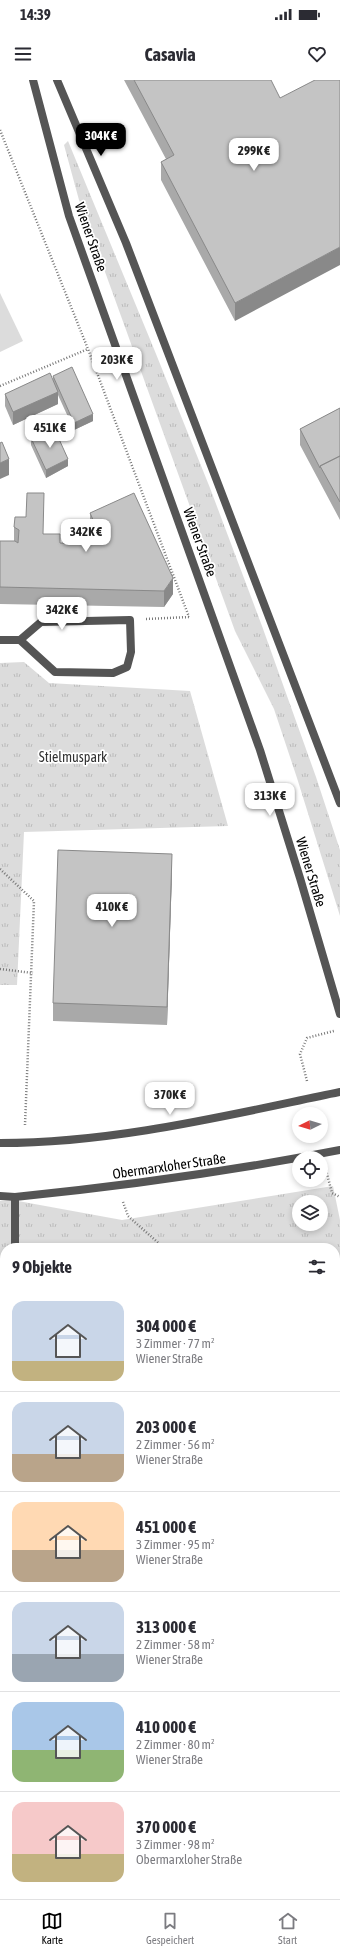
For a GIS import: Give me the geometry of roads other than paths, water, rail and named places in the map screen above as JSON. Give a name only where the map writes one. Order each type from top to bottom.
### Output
[{"type":"street","name":"Wiener Straße","points":[[33,80],[69,216],[260,750],[340,1014]]},
{"type":"street","name":"Wiener Straße","points":[[57,80],[126,242],[340,803]]},
{"type":"street","points":[[0,640],[20,640],[41,622],[130,620],[131,652],[127,667],[113,673],[55,672],[20,640]]},
{"type":"street","points":[[0,1143],[24,1143],[133,1132],[236,1114],[340,1092]]},
{"type":"street","name":"Obermarxloher Straße","points":[[0,1196],[15,1197],[117,1186],[213,1173],[340,1150]]},
{"type":"street","points":[[14,1243],[15,1197]]},
{"type":"park label","name":"Stielmuspark","points":[[73,757]]}]
